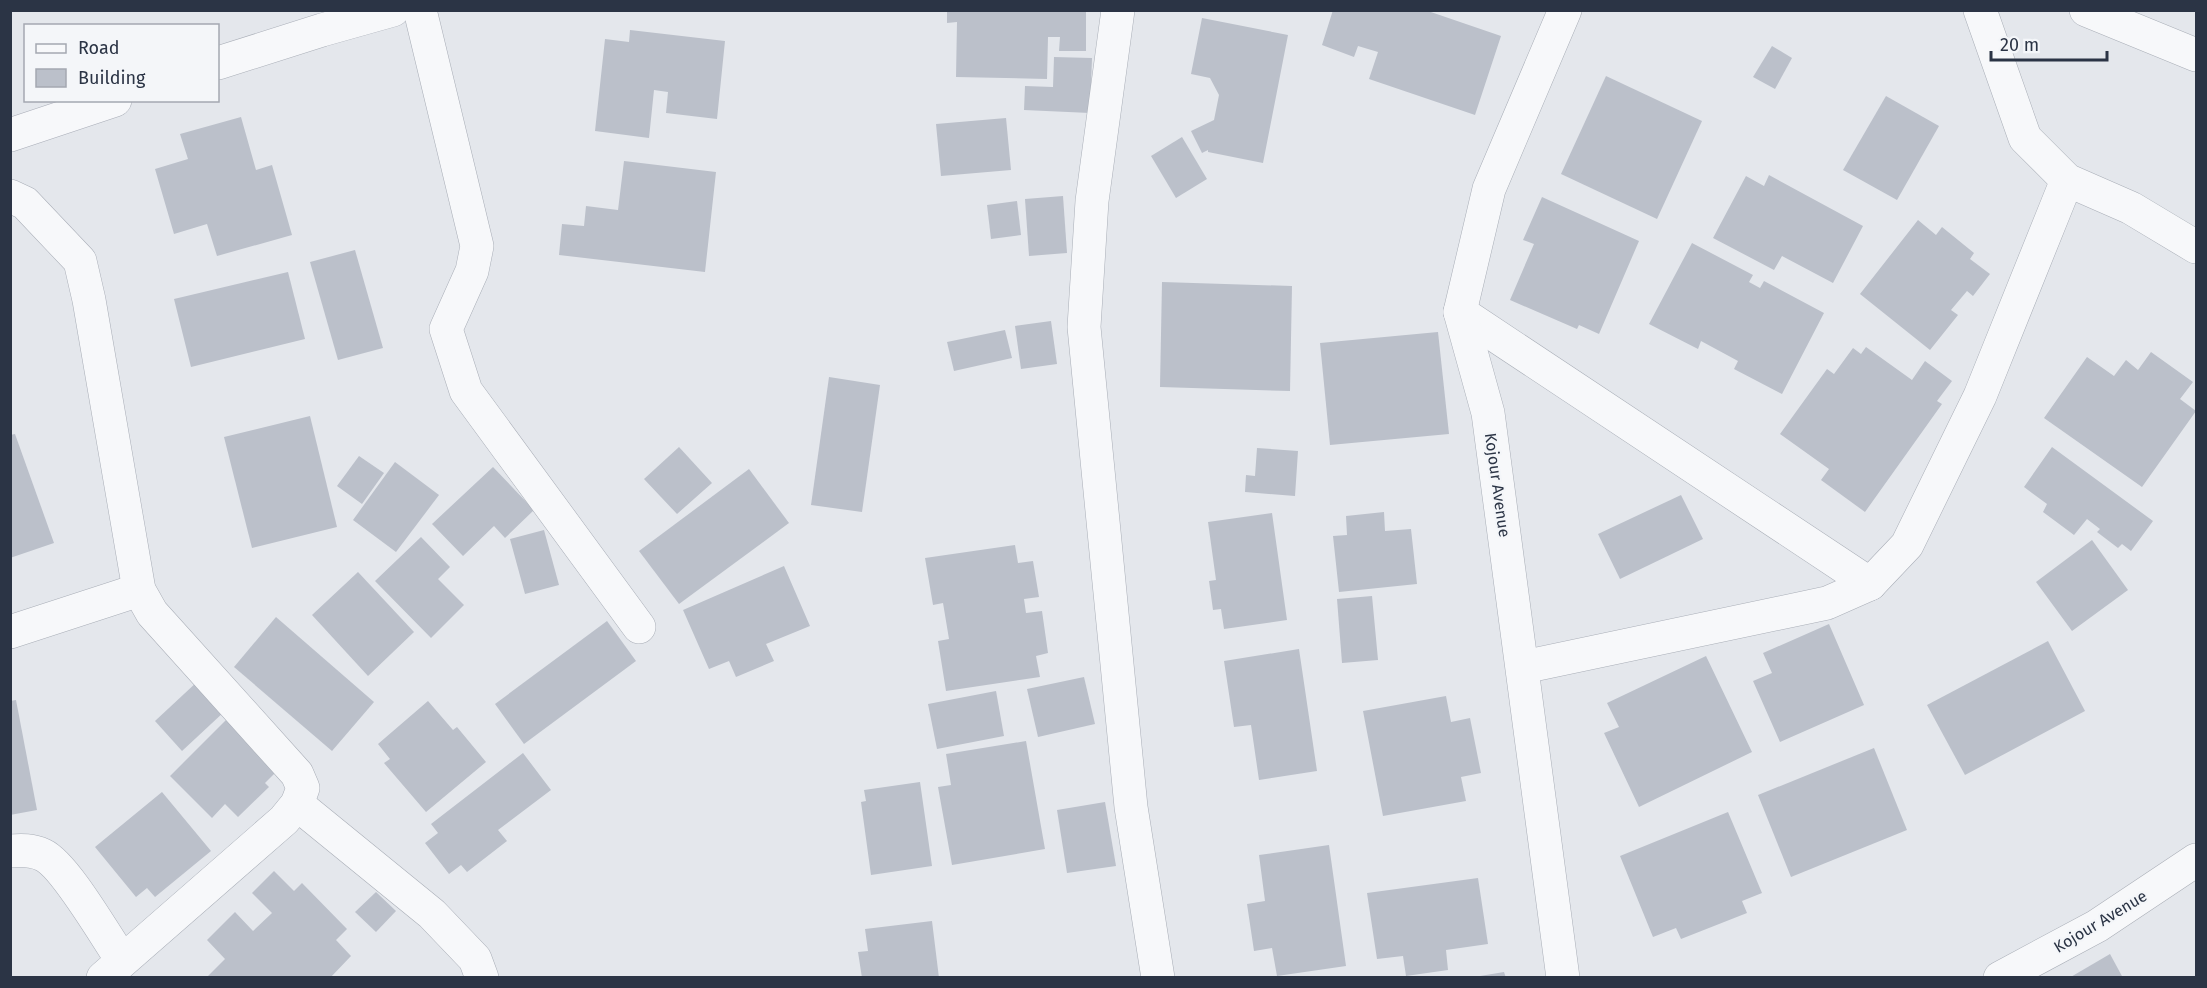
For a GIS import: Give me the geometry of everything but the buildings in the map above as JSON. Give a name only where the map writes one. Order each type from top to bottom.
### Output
[{"type":"street","points":[[219,63],[393,10]]},
{"type":"street","points":[[420,10],[477,246],[472,271],[446,329],[466,392],[639,627]]},
{"type":"street","points":[[1118,10],[1092,201],[1084,327],[1131,807],[1158,978]]},
{"type":"street","name":"Kojour Avenue","points":[[1563,978],[1488,413],[1460,312],[1489,189],[1565,10]]},
{"type":"street","points":[[1980,10],[2025,138],[2067,180],[2131,208],[2196,247]]},
{"type":"street","points":[[2086,10],[2196,55]]},
{"type":"street","points":[[10,135],[109,102]]},
{"type":"street","points":[[1523,667],[1827,603],[1869,584],[1907,545],[1980,396],[2067,180]]},
{"type":"street","points":[[10,851],[26,850],[45,856],[63,872],[113,969],[284,820],[297,804],[303,788],[297,774],[152,613],[139,590],[89,300],[80,261],[15,202]]},
{"type":"street","points":[[1460,312],[1869,584]]},
{"type":"street","points":[[10,632],[139,590]]},
{"type":"street","points":[[297,804],[432,914],[475,959],[482,978]]},
{"type":"street","name":"Kojour Avenue","points":[[2000,978],[2097,926],[2196,860]]}]
